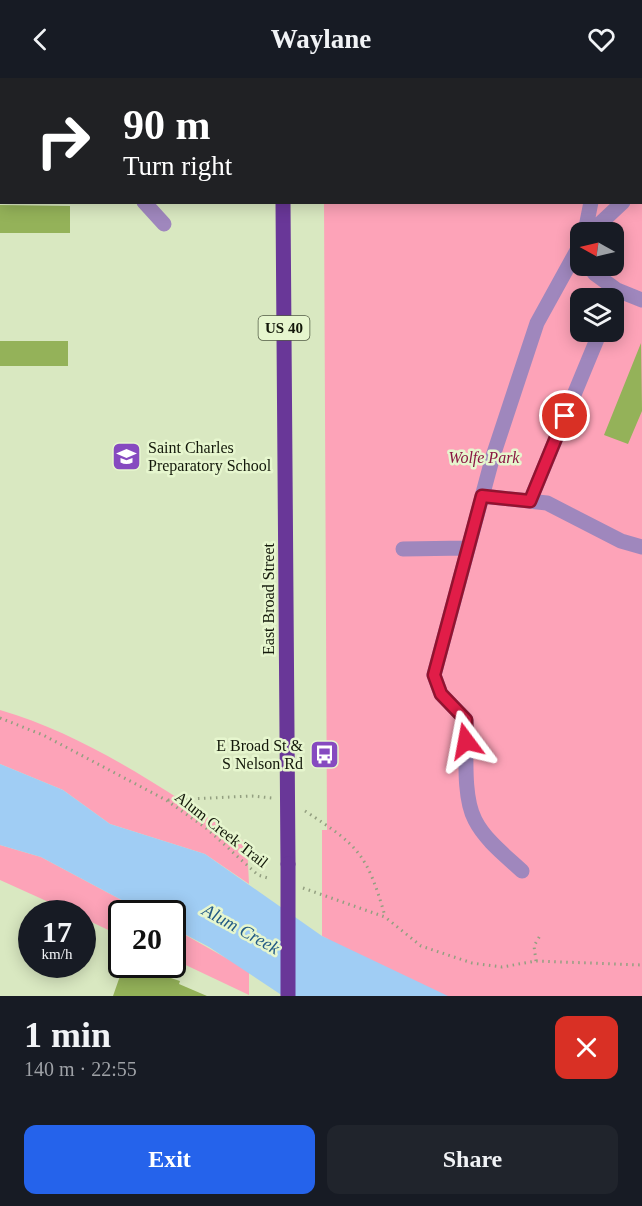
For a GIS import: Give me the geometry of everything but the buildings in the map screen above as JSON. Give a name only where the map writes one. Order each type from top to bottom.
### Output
[{"type":"main road","name":"East Broad Street","points":[[283,204],[288,996]]},
{"type":"lane","points":[[146,204],[164,224]]},
{"type":"lane","points":[[587,222],[591,204]]},
{"type":"lane","points":[[602,222],[621,204]]},
{"type":"lane","points":[[522,871],[497,848],[476,822],[469,806],[466,720],[441,694],[434,675],[482,496],[537,323],[570,263]]},
{"type":"lane","points":[[597,276],[608,288]]},
{"type":"lane","points":[[624,297],[642,300]]},
{"type":"lane","points":[[530,501],[596,342]]},
{"type":"lane","points":[[482,496],[547,503],[621,541],[642,547]]},
{"type":"lane","points":[[402,549],[467,548]]},
{"type":"path","name":"Alum Creek Trail","points":[[0,718],[43,735],[166,800],[206,828],[258,875],[280,881]]},
{"type":"path","points":[[301,888],[385,917],[421,946],[472,963],[502,967],[536,961],[642,965]]},
{"type":"path","points":[[536,961],[534,946],[541,934]]},
{"type":"green space","name":"Wolfe Park","points":[[324,204],[642,204],[642,996],[328,996],[328,939],[322,936],[322,830],[327,830]]},
{"type":"green space","points":[[0,710],[33,721],[97,750],[247,843],[249,884],[205,854],[110,824],[63,790],[0,764]]},
{"type":"green space","points":[[0,845],[41,857],[122,900],[108,900],[108,930],[96,924],[96,900],[44,900],[0,880]]},
{"type":"green space","points":[[186,935],[249,971],[249,995],[186,965]]},
{"type":"water","name":"Alum Creek","points":[[0,764],[63,790],[110,824],[205,854],[322,936],[448,996],[283,996],[209,947],[186,935],[186,900],[122,900],[41,857],[0,845]]},
{"type":"place","name":"Saint Charles Preparatory School","points":[[127,456]]},
{"type":"place","name":"E Broad St & S Nelson Rd","points":[[324,754]]},
{"type":"route","points":[[466,741],[466,720],[441,694],[434,675],[482,496],[530,501],[565,416]]}]
